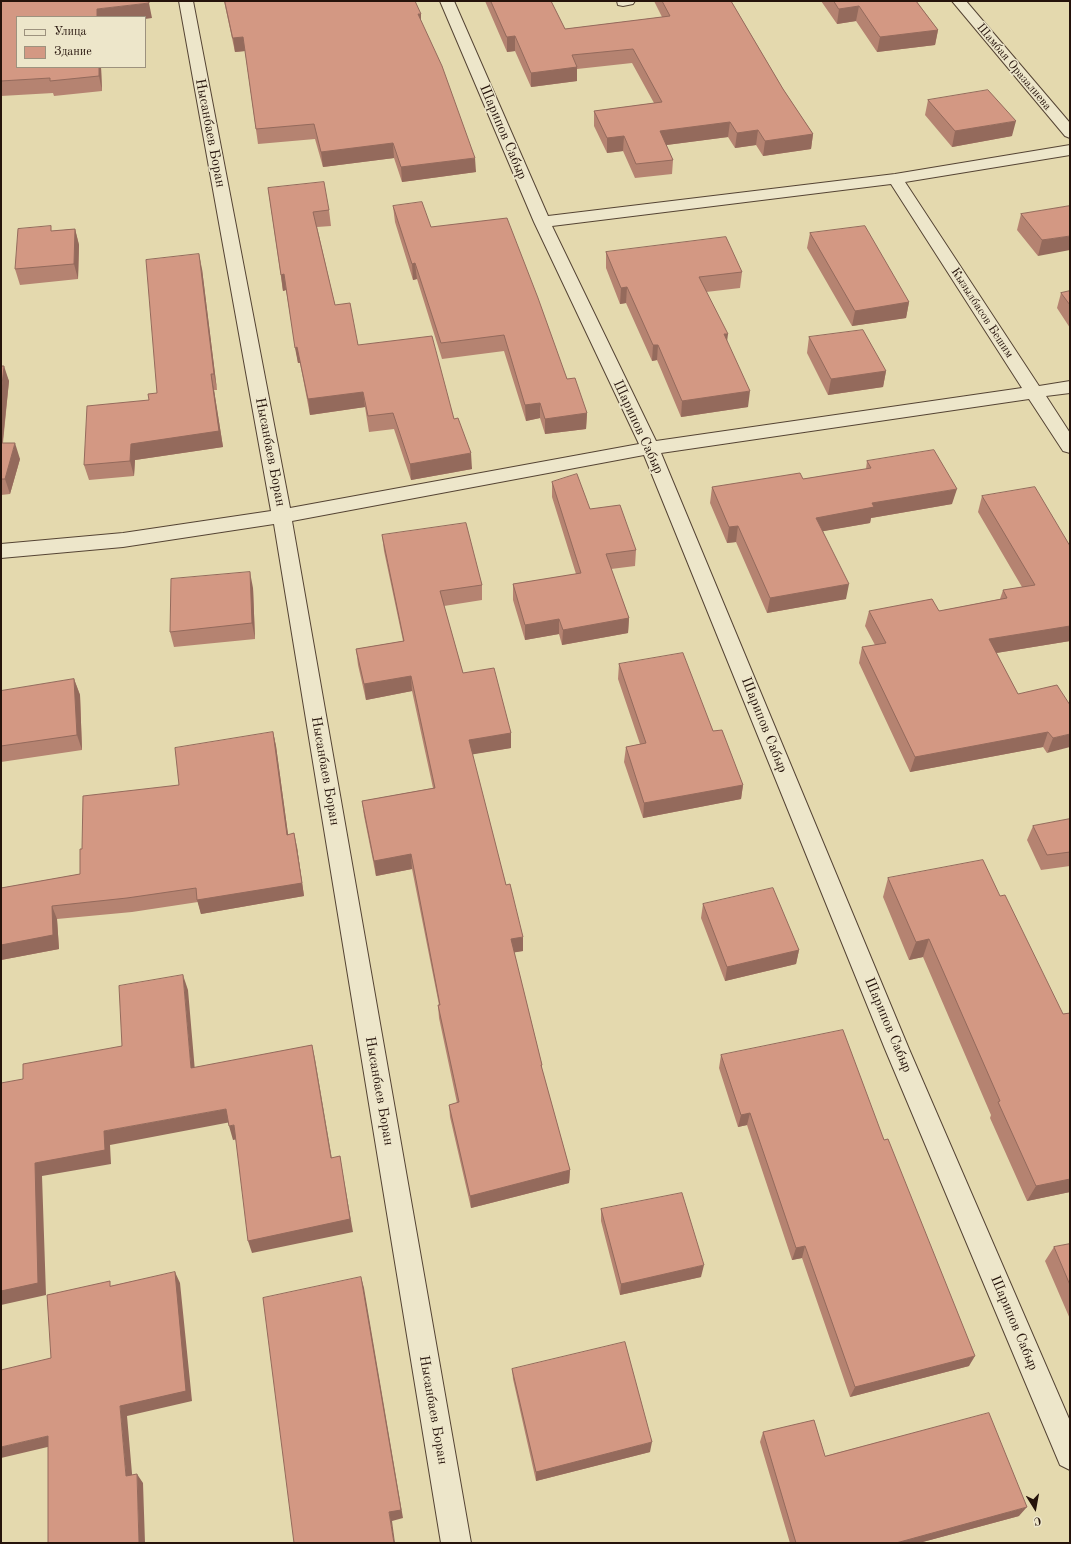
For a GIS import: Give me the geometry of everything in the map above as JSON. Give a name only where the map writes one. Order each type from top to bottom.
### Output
[{"type":"street","name":"Нысанбаев Боран","points":[[186,1],[282,516],[456,1543]]},
{"type":"street","name":"Шарипов Сабыр","points":[[447,1],[542,222],[650,448],[891,1034],[1070,1455]]},
{"type":"street","name":"Шамбая Оразалиева","points":[[959,1],[1070,133]]},
{"type":"street","points":[[542,222],[895,179],[1070,150]]},
{"type":"street","name":"Кызылбасов Бешим","points":[[895,179],[1070,447]]},
{"type":"street","points":[[1,551],[123,540],[282,516],[650,448],[1070,387]]},
{"type":"building","points":[[1,1],[149,1],[149,3],[97,9],[97,16],[16,16],[16,68],[99,68],[99,76],[50,81],[50,78],[1,81]]},
{"type":"building","points":[[225,1],[415,1],[421,14],[418,14],[442,66],[475,158],[401,167],[393,143],[321,152],[314,124],[256,129],[243,37],[233,38]]},
{"type":"building","points":[[491,1],[551,1],[565,29],[670,16],[662,1],[731,1],[783,89],[813,134],[765,141],[758,130],[737,133],[730,122],[660,131],[673,160],[636,164],[624,136],[607,138],[594,111],[662,102],[633,49],[572,55],[577,67],[531,73],[515,36],[507,37]]},
{"type":"building","points":[[834,1],[916,1],[938,30],[880,37],[859,6],[839,9]]},
{"type":"building","points":[[988,90],[1016,121],[955,131],[928,100]]},
{"type":"building","points":[[324,182],[329,210],[313,212],[335,305],[350,303],[358,345],[432,336],[454,419],[458,418],[471,453],[410,464],[393,413],[368,416],[363,392],[308,399],[297,347],[295,348],[284,274],[281,275],[268,188]]},
{"type":"building","points":[[422,202],[431,227],[507,218],[567,379],[575,378],[587,413],[545,419],[540,403],[525,405],[504,335],[441,343],[415,263],[412,264],[393,206]]},
{"type":"building","points":[[1070,206],[1070,236],[1042,240],[1021,214]]},
{"type":"building","points":[[51,226],[51,231],[75,229],[74,264],[15,269],[18,229]]},
{"type":"building","points":[[865,226],[909,302],[855,311],[810,233]]},
{"type":"building","points":[[726,237],[742,272],[699,277],[728,334],[724,334],[750,391],[682,401],[658,345],[653,345],[627,287],[621,288],[606,252]]},
{"type":"building","points":[[199,254],[214,374],[211,374],[219,431],[131,444],[130,461],[84,465],[87,406],[149,400],[148,394],[157,393],[146,260]]},
{"type":"building","points":[[1070,291],[1070,305],[1061,293]]},
{"type":"building","points":[[863,330],[886,371],[831,379],[809,337]]},
{"type":"building","points":[[1,366],[4,366],[1,395]]},
{"type":"building","points":[[1,443],[15,443],[5,479],[1,479]]},
{"type":"building","points":[[934,450],[957,489],[872,503],[874,507],[816,518],[849,584],[770,598],[738,526],[729,527],[712,487],[800,473],[803,479],[871,468],[867,461]]},
{"type":"building","points":[[577,474],[590,509],[620,505],[636,550],[606,554],[629,618],[563,630],[559,619],[525,625],[513,584],[581,573],[552,482]]},
{"type":"building","points":[[1035,487],[1070,546],[1070,626],[989,639],[1018,694],[1057,685],[1070,705],[1070,734],[1053,738],[1048,732],[915,757],[862,647],[886,643],[869,611],[932,599],[939,611],[1007,598],[1003,590],[1035,585],[982,496]]},
{"type":"building","points":[[466,523],[482,585],[440,591],[463,673],[494,668],[511,733],[469,740],[506,885],[510,884],[523,937],[511,939],[541,1065],[570,1170],[470,1196],[449,1105],[459,1102],[438,1005],[440,1005],[411,854],[374,861],[362,801],[435,788],[411,676],[364,684],[356,649],[404,641],[382,535]]},
{"type":"building","points":[[250,572],[252,623],[170,632],[171,579]]},
{"type":"building","points":[[683,653],[713,731],[722,730],[743,785],[644,803],[626,747],[646,743],[619,664]]},
{"type":"building","points":[[74,679],[77,735],[1,746],[1,691]]},
{"type":"building","points":[[273,732],[287,835],[294,833],[302,883],[197,900],[196,888],[127,898],[52,906],[53,935],[1,945],[1,888],[80,874],[83,796],[179,785],[175,748]]},
{"type":"building","points":[[1070,819],[1070,852],[1047,855],[1033,826]]},
{"type":"building","points":[[983,860],[1000,896],[1005,895],[1063,1014],[1070,1013],[1070,1179],[1036,1186],[998,1102],[1000,1101],[929,939],[916,942],[888,878]]},
{"type":"building","points":[[773,888],[799,950],[727,967],[703,904]]},
{"type":"building","points":[[183,975],[191,1068],[312,1045],[331,1158],[340,1156],[350,1219],[248,1241],[234,1125],[229,1126],[226,1109],[104,1131],[105,1150],[35,1163],[38,1283],[1,1291],[1,1083],[23,1079],[23,1064],[122,1046],[119,986]]},
{"type":"building","points":[[843,1030],[884,1140],[888,1139],[975,1356],[855,1387],[805,1246],[796,1248],[750,1113],[741,1115],[721,1055]]},
{"type":"building","points":[[682,1193],[704,1265],[621,1284],[601,1209]]},
{"type":"building","points":[[1070,1244],[1070,1285],[1054,1247]]},
{"type":"building","points":[[175,1272],[186,1391],[120,1406],[126,1476],[137,1474],[139,1543],[48,1543],[48,1436],[1,1447],[1,1370],[51,1358],[47,1295],[110,1281],[110,1286]]},
{"type":"building","points":[[361,1277],[401,1510],[389,1512],[394,1543],[294,1543],[263,1298]]},
{"type":"building","points":[[625,1342],[652,1442],[536,1472],[512,1369]]},
{"type":"building","points":[[989,1413],[1027,1507],[896,1543],[796,1543],[763,1432],[814,1420],[825,1456]]}]
